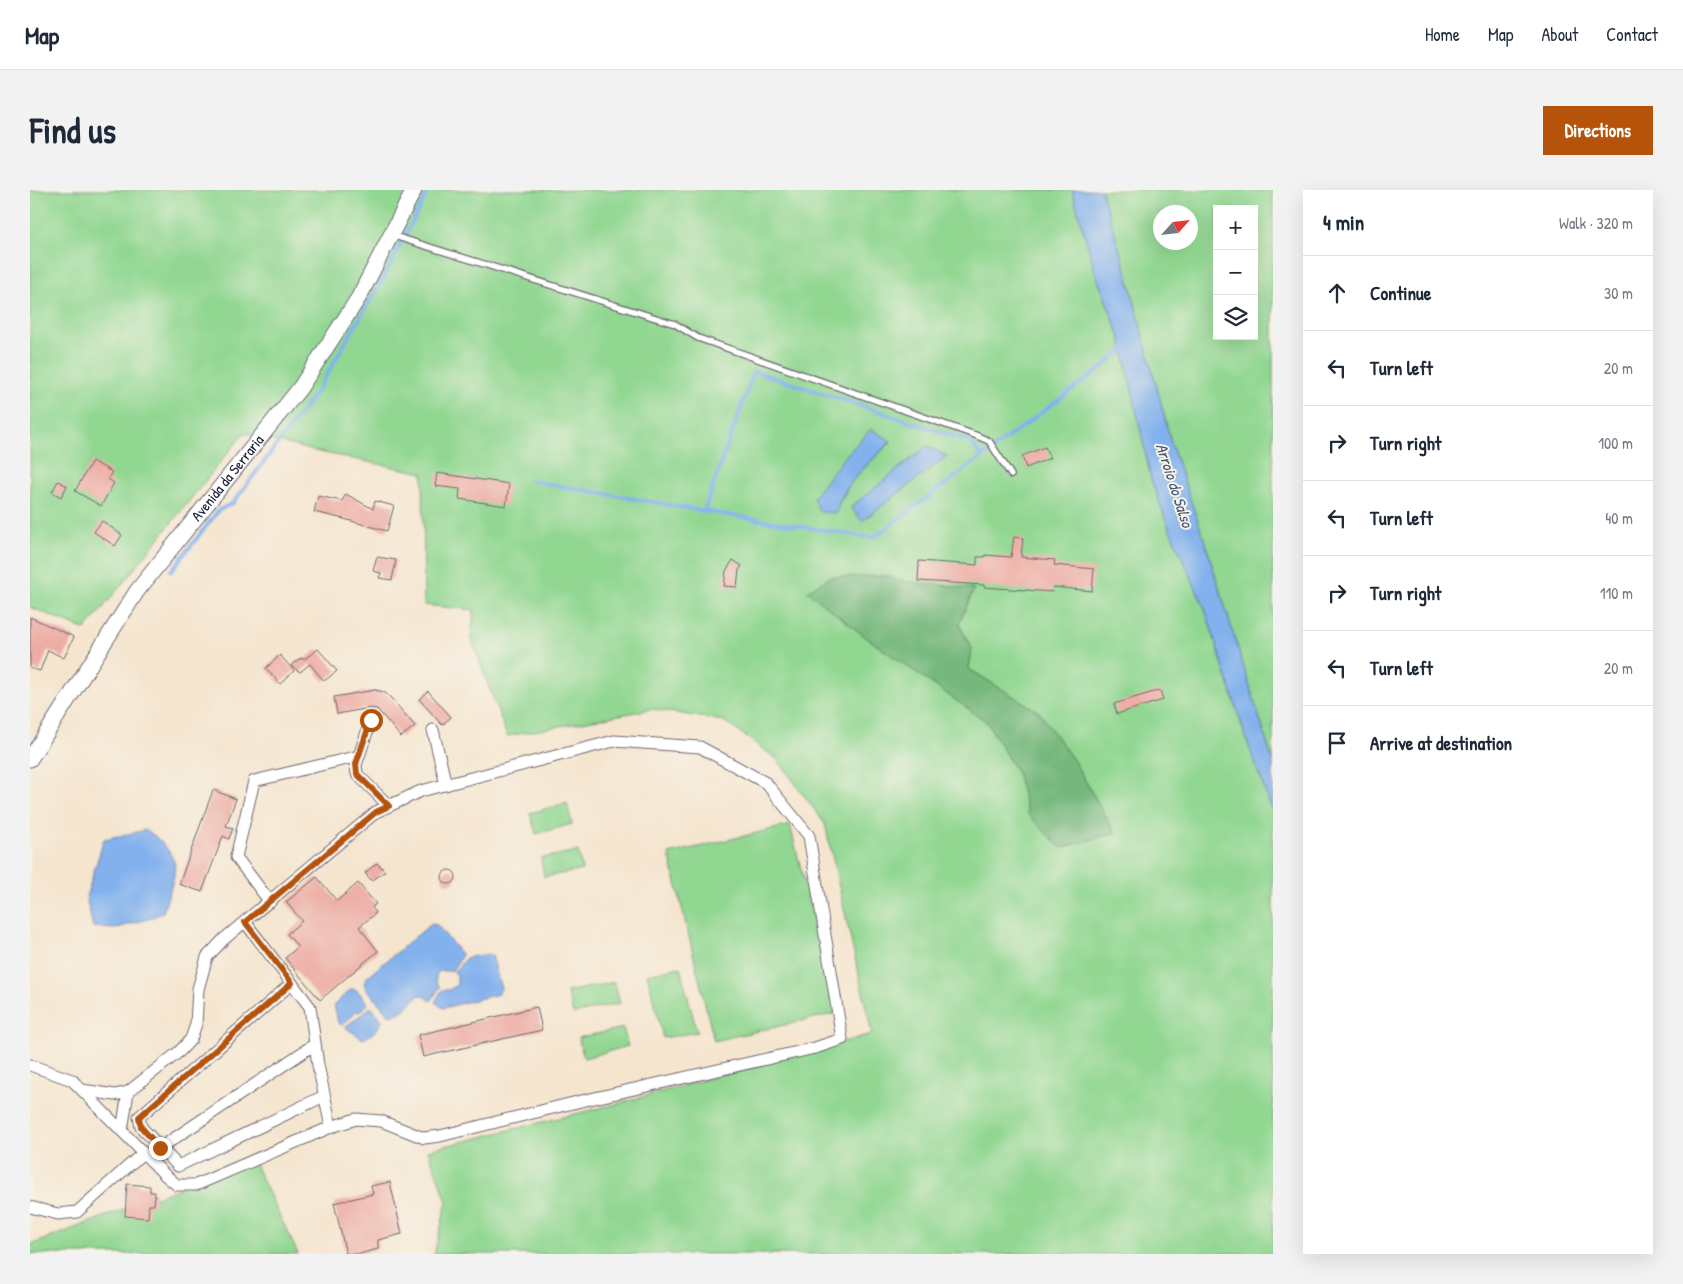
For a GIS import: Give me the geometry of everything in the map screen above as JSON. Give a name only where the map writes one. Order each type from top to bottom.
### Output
[{"type":"main road","name":"Avenida da Serraria","points":[[30,760],[137,591],[300,388],[359,297],[414,190]]},
{"type":"street","points":[[371,720],[356,764],[357,774],[389,806]]},
{"type":"street","points":[[433,730],[446,784]]},
{"type":"street","points":[[30,1065],[72,1080],[143,1152],[177,1185],[196,1185],[331,1127],[356,1119],[381,1121],[424,1138],[440,1136],[577,1102],[815,1048],[842,1039],[809,836],[766,783],[700,747],[614,741],[421,791],[376,812],[245,922],[207,957],[198,989],[196,1024],[191,1040],[180,1051],[128,1092],[115,1095],[82,1090]]},
{"type":"street","points":[[270,902],[236,857],[254,781],[359,756]]},
{"type":"street","points":[[245,922],[310,1007],[324,1096],[331,1127]]},
{"type":"street","points":[[292,983],[139,1117],[141,1127],[178,1166],[324,1096]]},
{"type":"street","points":[[160,1148],[315,1044]]},
{"type":"street","points":[[122,1131],[128,1092]]},
{"type":"street","points":[[30,1206],[58,1214],[77,1212],[143,1152]]},
{"type":"lane","points":[[391,235],[675,324],[698,338],[974,435],[989,441],[1011,475]]},
{"type":"green space","points":[[30,190],[1072,190],[1096,275],[1121,339],[1151,479],[1167,523],[1205,609],[1246,738],[1273,813],[1273,1254],[434,1254],[447,1202],[428,1150],[620,1103],[872,1034],[825,824],[777,759],[724,721],[652,709],[507,736],[471,638],[474,610],[424,605],[423,473],[314,451],[244,433],[85,630],[30,607]],"holes":[[[871,429],[891,442],[853,479],[838,505]],[[927,446],[946,456],[862,521],[851,507]],[[889,576],[959,624],[972,649],[969,669],[1039,712],[1074,761],[1115,833],[1028,815],[1018,775],[987,722],[864,636],[830,577]]]},
{"type":"green space","points":[[1101,190],[1273,190],[1273,762],[1205,542],[1172,446],[1126,270]]},
{"type":"green space","points":[[889,576],[894,580],[974,589],[959,624],[972,649],[969,669],[1039,712],[1074,761],[1115,833],[1061,848],[1028,815],[1018,775],[987,722],[864,636],[807,591],[830,577]]},
{"type":"green space","points":[[567,803],[572,824],[536,834],[530,813]]},
{"type":"green space","points":[[790,825],[837,1013],[714,1041],[669,854]]},
{"type":"green space","points":[[578,851],[582,870],[544,877],[541,858]]},
{"type":"green space","points":[[680,967],[697,1032],[663,1038],[647,974]]},
{"type":"green space","points":[[614,982],[620,1003],[573,1014],[567,992]]},
{"type":"green space","points":[[623,1028],[628,1046],[584,1058],[578,1038]]},
{"type":"green space","points":[[253,1160],[298,1254],[30,1254],[30,1245]]},
{"type":"water","name":"Arroio do Salso","points":[[1072,190],[1101,190],[1126,270],[1172,446],[1205,542],[1273,762],[1273,813],[1246,738],[1205,609],[1167,523],[1151,479],[1121,339],[1096,275]]},
{"type":"water","points":[[871,429],[891,441],[851,483],[839,503],[836,513],[820,512],[813,498],[842,460]]},
{"type":"water","points":[[927,446],[947,456],[862,521],[851,507]]},
{"type":"water","points":[[146,830],[164,845],[174,861],[175,870],[163,912],[151,918],[114,929],[93,927],[86,897],[104,839]]},
{"type":"water","points":[[431,924],[437,925],[462,955],[452,971],[440,971],[436,975],[436,982],[440,987],[431,1001],[419,995],[401,1011],[388,1014],[364,983],[367,977]]},
{"type":"water","points":[[487,954],[492,955],[501,989],[498,994],[443,1008],[435,1002],[442,990],[449,990],[457,985],[457,975],[454,972],[466,958]]},
{"type":"water","points":[[350,990],[358,991],[368,1004],[359,1012],[355,1011],[343,1025],[338,1023],[334,1005]]},
{"type":"water","points":[[371,1007],[382,1020],[372,1034],[363,1039],[345,1027]]},
{"type":"building","points":[[1045,447],[1050,458],[1026,468],[1022,456]]},
{"type":"building","points":[[92,461],[112,472],[108,479],[114,483],[101,506],[75,491]]},
{"type":"building","points":[[437,473],[509,484],[506,506],[459,499],[460,489],[435,486]]},
{"type":"building","points":[[58,481],[67,486],[61,497],[52,492]]},
{"type":"building","points":[[346,494],[373,509],[375,501],[394,506],[387,531],[314,512],[318,496],[342,501]]},
{"type":"building","points":[[102,521],[122,535],[115,546],[94,532]]},
{"type":"building","points":[[1014,537],[1023,538],[1021,557],[1055,560],[1054,565],[1094,569],[1092,591],[1053,587],[1052,592],[918,581],[919,561],[977,565],[977,557],[985,557],[985,555],[1011,557]]},
{"type":"building","points":[[377,557],[396,560],[392,580],[379,578],[381,573],[373,571]]},
{"type":"building","points":[[733,560],[742,566],[739,570],[737,587],[724,586],[726,571]]},
{"type":"building","points":[[30,617],[74,637],[64,658],[48,650],[40,671],[30,668]]},
{"type":"building","points":[[318,649],[337,671],[324,681],[310,664],[300,672],[291,666],[299,659],[306,658]]},
{"type":"building","points":[[280,655],[294,671],[280,684],[266,668]]},
{"type":"building","points":[[375,690],[384,692],[390,697],[415,726],[401,737],[377,709],[370,708],[337,714],[334,697]]},
{"type":"building","points":[[1160,690],[1163,700],[1117,714],[1114,704]]},
{"type":"building","points":[[428,691],[451,717],[442,725],[419,699]]},
{"type":"building","points":[[213,790],[236,799],[226,826],[233,828],[229,839],[223,836],[202,892],[179,884]]},
{"type":"building","points":[[377,863],[385,871],[372,881],[365,873]]},
{"type":"building","points":[[449,870],[454,872],[456,877],[454,882],[449,884],[444,882],[442,877],[444,872]]},
{"type":"building","points":[[317,877],[337,901],[358,883],[376,904],[372,907],[376,913],[359,927],[378,951],[320,1000],[285,958],[298,947],[287,934],[302,921],[286,902]]},
{"type":"building","points":[[537,1007],[542,1030],[423,1057],[418,1035]]},
{"type":"building","points":[[390,1182],[402,1234],[378,1240],[378,1249],[359,1254],[346,1254],[334,1203],[373,1194],[371,1186]]},
{"type":"building","points":[[127,1184],[150,1186],[150,1192],[155,1192],[154,1205],[149,1205],[148,1218],[125,1216]]},
{"type":"waterway","points":[[171,571],[219,510],[233,503],[317,391],[382,280],[429,190]]},
{"type":"waterway","points":[[531,481],[873,538],[1104,366],[1126,347]]},
{"type":"waterway","points":[[704,511],[754,371],[969,441],[982,456]]},
{"type":"route","points":[[160,1148],[141,1127],[139,1117],[292,983],[245,922],[376,812],[389,806],[357,774],[356,764],[371,720]]}]
